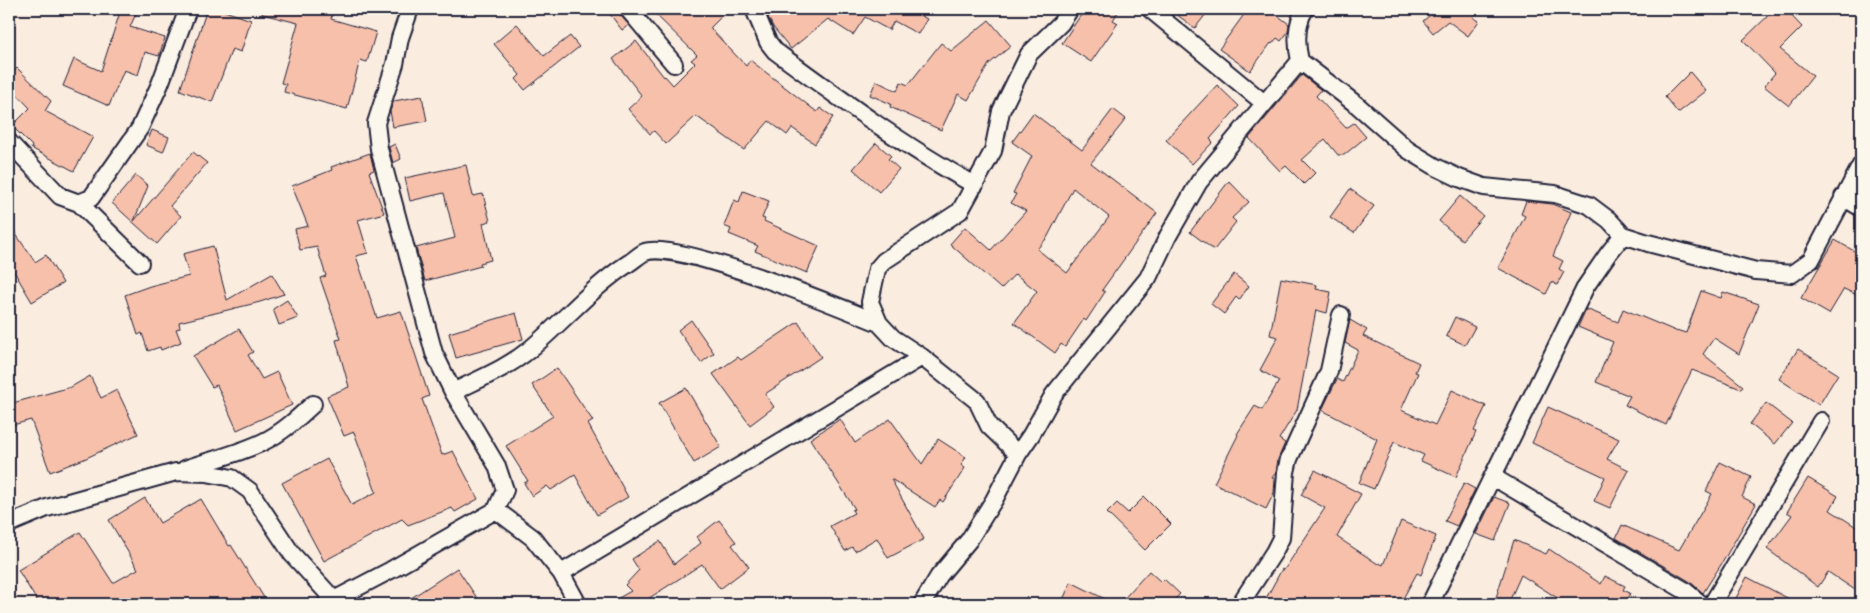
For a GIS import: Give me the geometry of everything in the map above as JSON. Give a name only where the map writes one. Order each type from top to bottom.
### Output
[{"type":"street","points":[[78,203],[91,198],[140,128],[160,84],[188,9]]},
{"type":"street","points":[[176,472],[207,473],[232,478],[241,483],[250,491],[292,554],[330,602],[391,570],[496,510],[505,490],[498,466],[453,392],[434,353],[379,150],[375,127],[410,9]]},
{"type":"street","points":[[628,9],[674,64]]},
{"type":"street","points":[[754,9],[768,42],[775,51],[841,99],[952,173],[975,185]]},
{"type":"street","points":[[1018,454],[990,426],[977,401],[922,357],[893,338],[879,323],[870,302],[877,269],[884,261],[960,211],[993,151],[1001,111],[1029,54],[1060,23],[1070,9]]},
{"type":"street","points":[[1150,9],[1264,103]]},
{"type":"street","points":[[1305,9],[1299,27],[1297,50],[1300,61],[1357,105],[1408,150],[1436,167],[1484,187],[1556,194],[1589,205],[1609,220],[1623,235],[1648,243],[1756,271],[1792,274],[1811,260],[1861,165]]},
{"type":"street","points":[[922,604],[940,576],[969,540],[1054,394],[1148,278],[1168,236],[1199,182],[1300,61]]},
{"type":"street","points":[[9,142],[60,196],[78,203],[140,263]]},
{"type":"street","points":[[1843,197],[1861,208]]},
{"type":"street","points":[[1430,604],[1586,286],[1623,235]]},
{"type":"street","points":[[453,392],[513,362],[614,273],[645,252],[662,250],[725,266],[811,295],[879,323]]},
{"type":"street","points":[[1240,604],[1281,538],[1286,472],[1289,459],[1329,371],[1341,315]]},
{"type":"street","points":[[562,573],[922,357]]},
{"type":"street","points":[[9,524],[46,508],[240,452],[265,442],[313,404]]},
{"type":"street","points":[[1712,604],[1822,421]]},
{"type":"street","points":[[1493,477],[1684,590],[1701,604]]},
{"type":"street","points":[[496,510],[533,538],[562,573],[578,604]]},
{"type":"building","points":[[121,9],[138,9],[130,27],[165,38],[159,56],[145,52],[138,75],[124,70],[109,106],[63,86],[74,59],[101,71]]},
{"type":"building","points":[[207,9],[219,9],[251,20],[241,52],[232,49],[212,102],[180,90]]},
{"type":"building","points":[[263,9],[314,9],[332,14],[331,19],[376,32],[367,62],[360,60],[347,109],[284,92],[286,84],[281,83],[298,23],[262,14]]},
{"type":"building","points":[[606,9],[618,9],[620,15],[629,25],[622,30]]},
{"type":"building","points":[[641,9],[729,9],[710,28],[746,66],[750,60],[817,112],[820,108],[833,117],[815,144],[792,128],[787,135],[769,121],[744,150],[696,116],[666,144],[654,131],[650,134],[628,109],[642,96],[613,59],[636,41],[664,77],[673,85],[695,63],[691,60],[697,55],[651,10],[645,14]]},
{"type":"building","points":[[778,9],[908,9],[927,19],[918,34],[894,21],[889,30],[865,17],[853,35],[828,19],[791,49],[773,27],[768,17]]},
{"type":"building","points":[[1085,9],[1120,9],[1113,20],[1118,23],[1091,62],[1062,43]]},
{"type":"building","points":[[1169,9],[1210,9],[1195,28]]},
{"type":"building","points":[[1248,9],[1269,9],[1289,24],[1288,32],[1281,41],[1277,38],[1271,43],[1250,71],[1219,49]]},
{"type":"building","points":[[1430,9],[1479,9],[1473,17],[1479,21],[1468,36],[1448,21],[1433,33],[1423,21],[1434,12]]},
{"type":"building","points":[[1775,9],[1785,9],[1802,27],[1780,49],[1813,76],[1789,106],[1764,86],[1775,73],[1743,40]]},
{"type":"building","points":[[989,20],[1011,46],[989,64],[968,100],[958,94],[941,130],[890,107],[891,104],[870,95],[876,81],[897,91],[901,82],[908,85],[941,43],[951,51]]},
{"type":"building","points":[[517,24],[544,56],[570,36],[579,47],[525,90],[516,79],[520,75],[494,44]]},
{"type":"building","points":[[17,68],[51,101],[45,111],[93,137],[74,171],[31,148],[32,146],[12,126],[30,108],[9,86],[9,76]]},
{"type":"building","points":[[1690,72],[1706,91],[1678,113],[1665,97]]},
{"type":"building","points":[[1302,75],[1321,90],[1316,96],[1346,128],[1354,123],[1366,137],[1344,155],[1338,155],[1325,139],[1302,160],[1315,173],[1304,184],[1286,166],[1280,171],[1249,138]]},
{"type":"building","points":[[1217,85],[1239,106],[1210,139],[1213,142],[1192,164],[1166,140]]},
{"type":"building","points":[[422,96],[427,121],[393,127],[390,111],[394,101]]},
{"type":"building","points":[[1113,109],[1126,119],[1091,163],[1157,213],[1102,290],[1105,292],[1086,321],[1084,319],[1065,347],[1061,344],[1055,353],[1014,323],[1037,291],[1015,274],[1001,289],[950,244],[965,227],[991,250],[1026,211],[1011,203],[1016,194],[1013,193],[1032,156],[1012,142],[1033,113],[1082,150]],"holes":[[[1073,188],[1109,217],[1067,273],[1037,249],[1047,238]]]},
{"type":"building","points":[[152,130],[169,137],[163,152],[146,145]]},
{"type":"building","points":[[876,143],[891,156],[888,159],[899,169],[879,192],[853,169]]},
{"type":"building","points":[[395,144],[401,159],[393,163],[389,147]]},
{"type":"building","points":[[193,152],[207,163],[170,206],[181,216],[157,244],[112,203],[136,175],[148,186],[134,221]]},
{"type":"building","points":[[370,153],[374,170],[369,172],[384,213],[358,220],[368,253],[356,256],[377,318],[401,311],[429,396],[422,399],[442,455],[453,451],[478,499],[455,512],[452,508],[408,525],[402,519],[324,561],[282,483],[327,459],[352,505],[376,492],[354,432],[344,436],[327,396],[349,387],[336,340],[341,339],[320,278],[326,276],[317,247],[300,250],[295,229],[308,226],[292,186],[332,170],[331,167]]},
{"type":"building","points":[[466,165],[473,196],[483,194],[490,221],[483,223],[491,260],[480,263],[481,266],[425,281],[416,248],[455,238],[444,193],[410,201],[405,178]]},
{"type":"building","points":[[1229,181],[1249,202],[1232,218],[1236,222],[1214,250],[1190,232]]},
{"type":"building","points":[[1350,189],[1374,206],[1354,233],[1330,217]]},
{"type":"building","points":[[743,191],[769,201],[762,218],[765,219],[764,221],[819,246],[807,273],[755,251],[758,246],[729,234],[731,229],[724,226],[734,200],[739,202]]},
{"type":"building","points":[[1460,196],[1483,216],[1462,240],[1439,221]]},
{"type":"building","points":[[1526,201],[1552,204],[1571,212],[1553,256],[1563,261],[1559,269],[1564,272],[1557,285],[1552,282],[1546,294],[1498,268],[1525,216],[1521,214]]},
{"type":"building","points":[[9,224],[35,262],[46,255],[63,283],[32,302],[9,263]]},
{"type":"building","points":[[1835,240],[1861,255],[1861,297],[1844,289],[1829,314],[1801,298]]},
{"type":"building","points":[[213,246],[227,300],[272,274],[284,294],[260,302],[179,322],[180,328],[176,329],[181,342],[161,350],[160,347],[148,351],[142,333],[138,335],[125,295],[150,286],[189,276],[183,254]]},
{"type":"building","points":[[1234,274],[1249,286],[1239,300],[1236,297],[1224,314],[1211,304]]},
{"type":"building","points":[[1281,278],[1317,285],[1316,289],[1331,292],[1327,313],[1316,310],[1297,410],[1279,439],[1285,443],[1278,459],[1276,472],[1272,478],[1275,479],[1274,493],[1266,509],[1214,483],[1237,434],[1255,406],[1262,410],[1279,381],[1260,370],[1278,337],[1270,335]]},
{"type":"building","points":[[1701,291],[1721,298],[1723,292],[1759,304],[1739,354],[1714,338],[1703,354],[1743,386],[1741,389],[1692,370],[1666,425],[1625,405],[1630,396],[1596,382],[1613,342],[1578,327],[1586,309],[1618,322],[1623,309],[1678,332],[1686,333]]},
{"type":"building","points":[[287,300],[298,318],[279,325],[273,309]]},
{"type":"building","points":[[516,313],[523,339],[456,358],[449,333]]},
{"type":"building","points":[[1455,317],[1475,327],[1465,345],[1446,336]]},
{"type":"building","points":[[691,320],[714,353],[701,363],[678,330]]},
{"type":"building","points":[[1350,320],[1367,330],[1363,336],[1419,363],[1415,372],[1418,373],[1401,410],[1435,425],[1452,390],[1486,406],[1456,477],[1421,461],[1424,455],[1394,442],[1374,489],[1359,483],[1377,439],[1322,410],[1337,379],[1343,382],[1358,350],[1345,343]]},
{"type":"building","points":[[798,322],[821,357],[765,394],[774,407],[750,425],[713,374],[738,357],[741,360]]},
{"type":"building","points":[[239,329],[253,352],[248,355],[262,379],[277,372],[292,405],[237,430],[217,385],[212,387],[193,356]]},
{"type":"building","points":[[1798,349],[1838,374],[1819,405],[1779,379]]},
{"type":"building","points":[[557,368],[593,421],[588,424],[628,497],[597,515],[575,475],[551,490],[547,486],[532,496],[524,483],[528,481],[506,446],[553,416],[532,385]]},
{"type":"building","points":[[90,376],[101,398],[117,390],[138,434],[84,459],[50,472],[31,420],[9,426],[9,404],[71,387]]},
{"type":"building","points":[[686,388],[721,447],[694,463],[659,403]]},
{"type":"building","points":[[1766,403],[1792,423],[1775,444],[1750,424]]},
{"type":"building","points":[[1548,407],[1619,439],[1607,459],[1629,470],[1610,508],[1594,501],[1605,477],[1532,443]]},
{"type":"building","points":[[840,419],[855,443],[890,419],[922,464],[938,439],[966,457],[961,465],[965,468],[943,502],[940,500],[935,507],[891,479],[924,539],[888,558],[877,538],[855,551],[852,547],[845,551],[830,526],[854,513],[852,510],[855,509],[810,439]]},
{"type":"building","points":[[1720,462],[1751,477],[1742,497],[1756,504],[1703,593],[1689,581],[1616,538],[1622,525],[1679,550],[1712,494],[1706,491]]},
{"type":"building","points":[[1315,470],[1361,494],[1337,537],[1378,564],[1383,565],[1401,521],[1436,536],[1421,575],[1417,573],[1400,604],[1263,604],[1282,569],[1284,570],[1325,508],[1301,495]]},
{"type":"building","points":[[1808,478],[1838,496],[1830,510],[1861,530],[1861,594],[1828,572],[1818,587],[1767,549],[1792,515],[1787,512]]},
{"type":"building","points":[[1464,483],[1475,489],[1457,526],[1445,521]]},
{"type":"building","points":[[1144,497],[1171,524],[1145,550],[1107,513],[1117,503],[1128,513]]},
{"type":"building","points":[[1494,497],[1510,503],[1495,541],[1476,534]]},
{"type":"building","points":[[145,498],[160,523],[201,499],[229,546],[231,545],[268,604],[39,604],[18,570],[80,532],[113,583],[138,569],[109,520]]},
{"type":"building","points":[[719,520],[736,542],[732,545],[749,567],[720,589],[702,564],[640,604],[608,604],[631,591],[625,585],[639,570],[632,559],[660,541],[674,564],[701,543],[697,537]]},
{"type":"building","points":[[1514,540],[1546,554],[1549,549],[1601,584],[1605,576],[1625,586],[1623,590],[1630,593],[1625,604],[1567,604],[1521,575],[1508,604],[1494,604]]},
{"type":"building","points":[[457,568],[481,604],[402,604]]},
{"type":"building","points":[[1149,571],[1161,582],[1164,579],[1180,594],[1170,604],[1119,604]]},
{"type":"building","points":[[1747,577],[1799,604],[1733,604]]},
{"type":"building","points":[[1071,582],[1115,604],[1061,604]]}]
